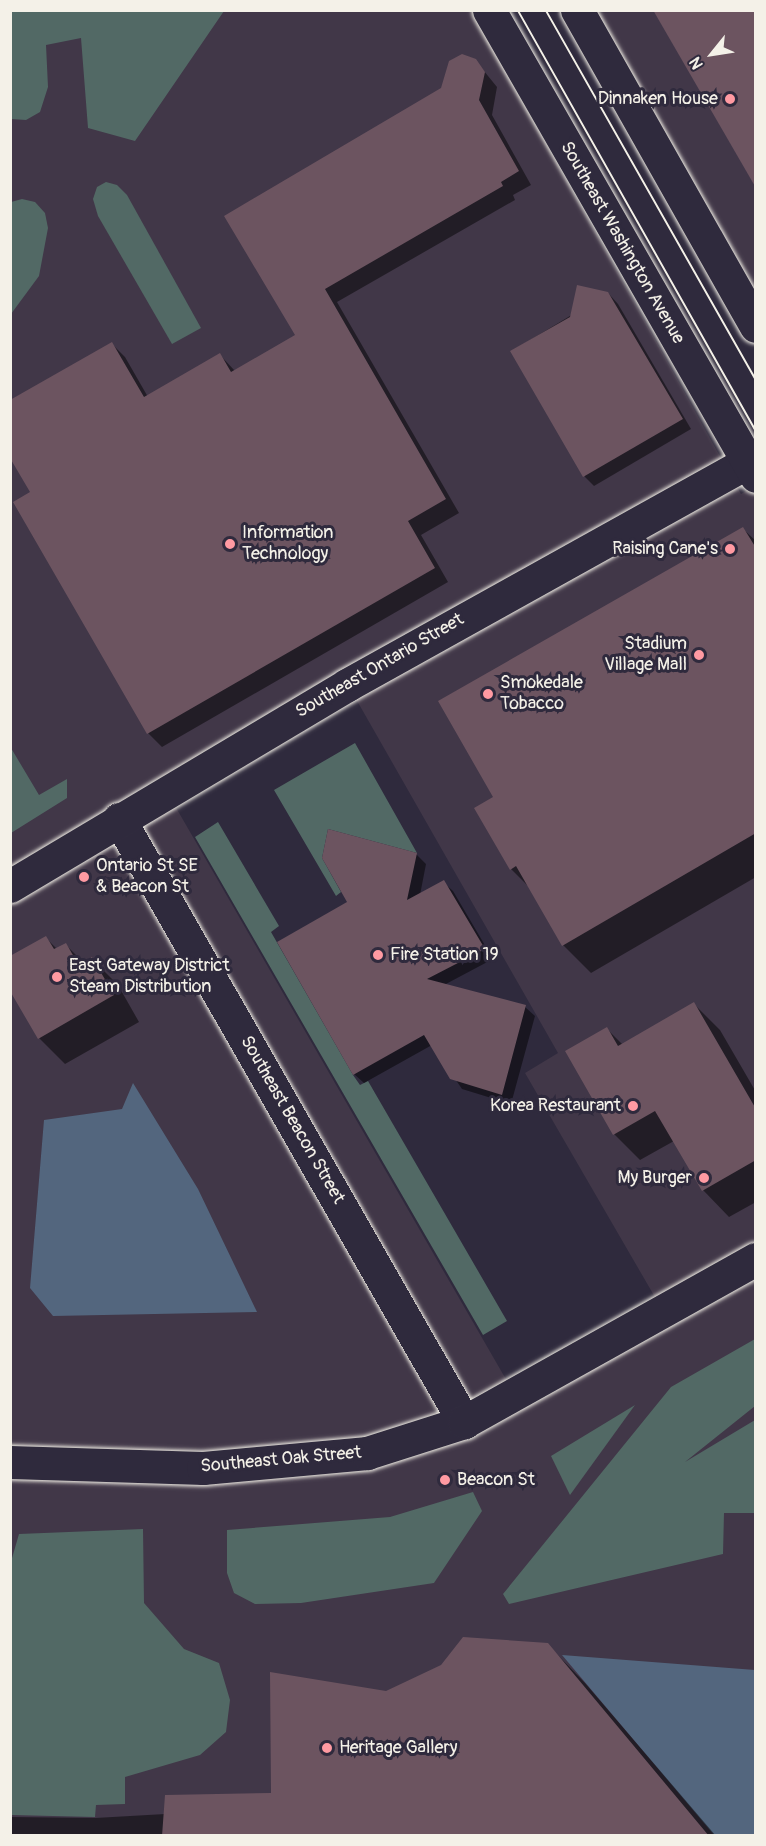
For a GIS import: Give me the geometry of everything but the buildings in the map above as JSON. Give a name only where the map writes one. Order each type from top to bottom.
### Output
[{"type":"street","name":"Southeast Washington Avenue","points":[[489,10],[753,465]]},
{"type":"street","points":[[577,10],[756,326]]},
{"type":"street","name":"Southeast Ontario Street","points":[[10,886],[119,819],[515,589],[753,465]]},
{"type":"street","name":"Southeast Beacon Street","points":[[119,819],[464,1422]]},
{"type":"street","name":"Southeast Oak Street","points":[[10,1462],[202,1468],[368,1453],[464,1422],[756,1259]]},
{"type":"shaded area","points":[[11,11],[472,11],[741,494],[755,486],[755,1835],[11,1836]],"holes":[[[348,685],[558,1053],[525,1073],[663,1311],[515,1395],[167,792]]]},
{"type":"shaded area","points":[[587,11],[755,11],[755,308]]},
{"type":"green space","points":[[11,10],[224,11],[135,141],[88,128],[81,38],[46,45],[48,87],[40,112],[26,120],[11,119]]},
{"type":"green space","points":[[106,182],[117,185],[127,195],[201,328],[172,344],[98,216],[93,199],[97,187]]},
{"type":"green space","points":[[22,199],[35,202],[45,213],[48,228],[39,276],[11,314],[11,202]]},
{"type":"green space","points":[[355,743],[417,853],[328,829],[322,858],[341,892],[336,896],[274,790]]},
{"type":"green space","points":[[11,748],[39,795],[67,779],[67,798],[11,833]]},
{"type":"green space","points":[[218,822],[279,926],[271,932],[353,1075],[360,1085],[368,1081],[507,1321],[483,1335],[195,837]]},
{"type":"green space","points":[[755,1339],[755,1406],[685,1462],[755,1420],[755,1513],[724,1513],[723,1554],[509,1604],[503,1594],[671,1387]]},
{"type":"green space","points":[[635,1405],[570,1495],[551,1456]]},
{"type":"green space","points":[[473,1492],[482,1511],[434,1583],[301,1603],[255,1604],[234,1593],[227,1573],[227,1530],[390,1517]]},
{"type":"green space","points":[[143,1529],[144,1603],[184,1649],[219,1663],[230,1700],[226,1732],[200,1755],[125,1777],[125,1804],[96,1805],[95,1817],[11,1815],[10,1565],[19,1534]]},
{"type":"water","points":[[133,1083],[198,1189],[257,1312],[53,1316],[30,1288],[44,1120],[122,1109]]},
{"type":"water","points":[[562,1655],[755,1670],[755,1835],[714,1835]]},
{"type":"tram line","points":[[518,10],[756,430]]},
{"type":"tram line","points":[[546,10],[756,380]]},
{"type":"place","name":"Dinnaken House","points":[[730,99]]},
{"type":"place","name":"Information Technology","points":[[230,544]]},
{"type":"place","name":"Raising Cane's","points":[[730,549]]},
{"type":"place","name":"Stadium Village Mall","points":[[699,655]]},
{"type":"place","name":"Smokedale Tobacco","points":[[488,694]]},
{"type":"place","name":"Ontario St SE & Beacon St","points":[[84,877]]},
{"type":"place","name":"Fire Station 19","points":[[378,955]]},
{"type":"place","name":"East Gateway District Steam Distribution","points":[[57,977]]},
{"type":"place","name":"Korea Restaurant","points":[[633,1106]]},
{"type":"place","name":"My Burger","points":[[704,1178]]},
{"type":"place","name":"Beacon St","points":[[445,1480]]},
{"type":"place","name":"Heritage Gallery","points":[[327,1748]]}]
